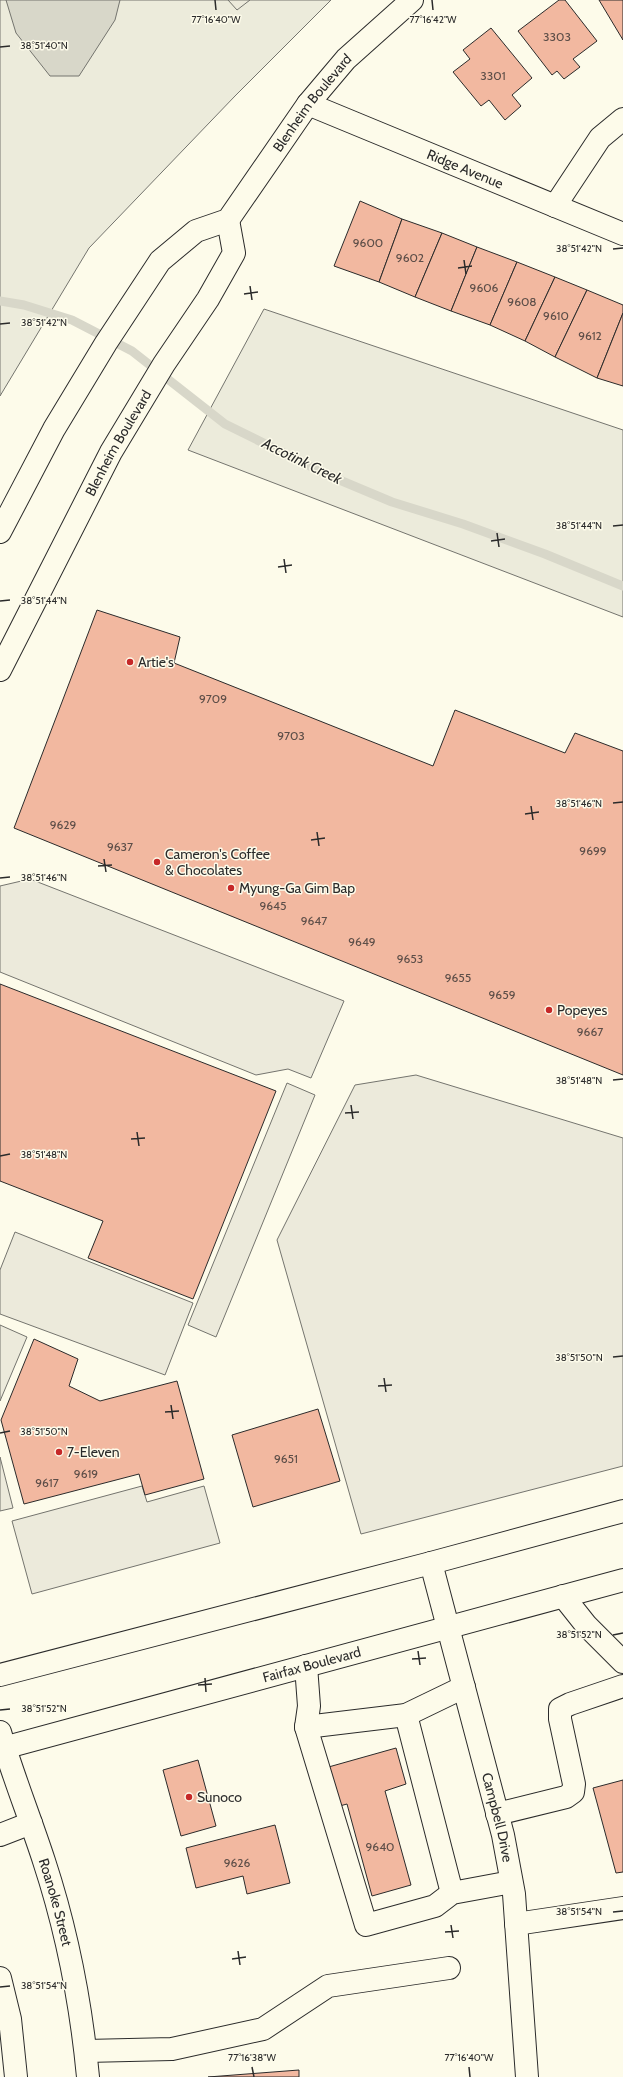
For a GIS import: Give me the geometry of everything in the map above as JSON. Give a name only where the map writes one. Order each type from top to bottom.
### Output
[{"type":"main road","name":"Blenheim Boulevard","points":[[0,670],[111,452],[164,364],[208,299],[234,253],[228,220],[308,104],[346,59],[412,0]]},
{"type":"main road","name":"Ridge Avenue","points":[[308,104],[623,234]]},
{"type":"main road","points":[[555,206],[600,138],[623,119]]},
{"type":"main road","points":[[0,532],[54,429],[148,277],[160,261],[196,231],[228,220]]},
{"type":"main road","points":[[0,1676],[623,1511]]},
{"type":"main road","name":"Campbell Drive","points":[[431,1563],[497,1814],[512,1882],[527,2077]]},
{"type":"main road","name":"Fairfax Boulevard","points":[[1,1745],[306,1666],[623,1580]]},
{"type":"main road","points":[[563,1596],[586,1625],[623,1662]]},
{"type":"main road","points":[[306,1666],[309,1706],[306,1727],[366,1925],[435,1906],[452,1893],[512,1882]]},
{"type":"main road","points":[[497,1814],[566,1797],[573,1792],[574,1784],[560,1719],[560,1709],[570,1704],[623,1686]]},
{"type":"main road","points":[[306,1727],[406,1715],[464,1687]]},
{"type":"main road","points":[[406,1715],[452,1893]]},
{"type":"main road","name":"Roanoke Street","points":[[1,1745],[31,1823],[67,1941],[82,2018],[88,2077]]},
{"type":"main road","points":[[0,1835],[31,1823]]},
{"type":"main road","points":[[516,1924],[623,1908]]},
{"type":"main road","points":[[86,2051],[172,2049],[263,2029],[328,1986],[449,1968]]},
{"type":"main road","points":[[0,1978],[10,2019],[16,2077]]},
{"type":"shaded area","points":[[0,0],[331,0],[235,96],[89,248],[0,396]]},
{"type":"shaded area","points":[[6,0],[120,0],[115,20],[79,76],[50,76],[16,33]]},
{"type":"shaded area","points":[[228,0],[250,0],[237,10]]},
{"type":"shaded area","points":[[264,309],[623,430],[623,617],[188,450]]},
{"type":"shaded area","points":[[30,879],[344,1001],[311,1078],[288,1069],[256,1075],[0,972],[0,886]]},
{"type":"shaded area","points":[[416,1075],[623,1138],[623,1466],[361,1534],[277,1240],[355,1085]]},
{"type":"shaded area","points":[[287,1083],[315,1095],[216,1337],[188,1325]]},
{"type":"shaded area","points":[[15,1232],[193,1303],[165,1375],[0,1314],[0,1270]]},
{"type":"shaded area","points":[[0,1325],[27,1337],[0,1401]]},
{"type":"shaded area","points":[[0,1457],[13,1508],[0,1511]]},
{"type":"shaded area","points":[[142,1486],[147,1502],[204,1486],[220,1543],[32,1594],[12,1521]]},
{"type":"building","points":[[559,0],[565,0],[597,41],[573,59],[580,67],[564,79],[557,71],[552,75],[518,31]]},
{"type":"building","points":[[599,0],[623,0],[623,40]]},
{"type":"building","points":[[491,28],[532,78],[512,95],[521,106],[505,120],[489,100],[481,106],[453,72],[470,59],[463,50]]},
{"type":"building","points":[[360,201],[402,219],[379,282],[334,266]]},
{"type":"building","points":[[402,219],[442,233],[415,297],[379,282]]},
{"type":"building","points":[[442,233],[477,247],[451,311],[415,297]]},
{"type":"building","points":[[477,247],[517,262],[490,325],[451,311]]},
{"type":"building","points":[[517,262],[555,277],[525,341],[490,325]]},
{"type":"building","points":[[555,277],[587,290],[555,357],[525,341]]},
{"type":"building","points":[[587,290],[623,305],[623,313],[597,378],[555,357]]},
{"type":"building","points":[[623,313],[623,386],[597,378]]},
{"type":"building","points":[[97,610],[180,637],[174,663],[433,766],[455,710],[565,753],[575,733],[623,751],[623,1075],[14,828]]},
{"type":"building","points":[[0,984],[276,1091],[193,1299],[88,1258],[103,1221],[0,1181]]},
{"type":"building","points":[[34,1339],[78,1359],[69,1386],[100,1401],[177,1381],[204,1479],[145,1495],[139,1474],[24,1504],[1,1420]]},
{"type":"building","points":[[318,1409],[340,1481],[253,1507],[232,1435]]},
{"type":"building","points":[[396,1748],[406,1784],[385,1791],[411,1885],[372,1896],[347,1804],[336,1807],[325,1768]]},
{"type":"building","name":"Sunoco","points":[[198,1760],[216,1826],[181,1836],[163,1770]]},
{"type":"building","points":[[623,1780],[623,1872],[616,1873],[593,1788]]},
{"type":"building","points":[[275,1825],[290,1883],[247,1894],[243,1876],[196,1888],[186,1848]]},
{"type":"building","points":[[299,2070],[299,2077],[208,2077]]},
{"type":"waterway","name":"Accotink Creek","points":[[0,301],[24,305],[72,320],[132,351],[225,424],[330,476],[392,502],[463,524],[545,554],[623,586]]},
{"type":"place","name":"Artie's","points":[[130,662]]},
{"type":"place","name":"Cameron's Coffee & Chocolates","points":[[157,862]]},
{"type":"place","name":"Myung-Ga Gim Bap","points":[[231,888]]},
{"type":"place","name":"Popeyes","points":[[549,1010]]},
{"type":"place","name":"7-Eleven","points":[[59,1452]]},
{"type":"place","name":"Sunoco","points":[[189,1797]]}]
